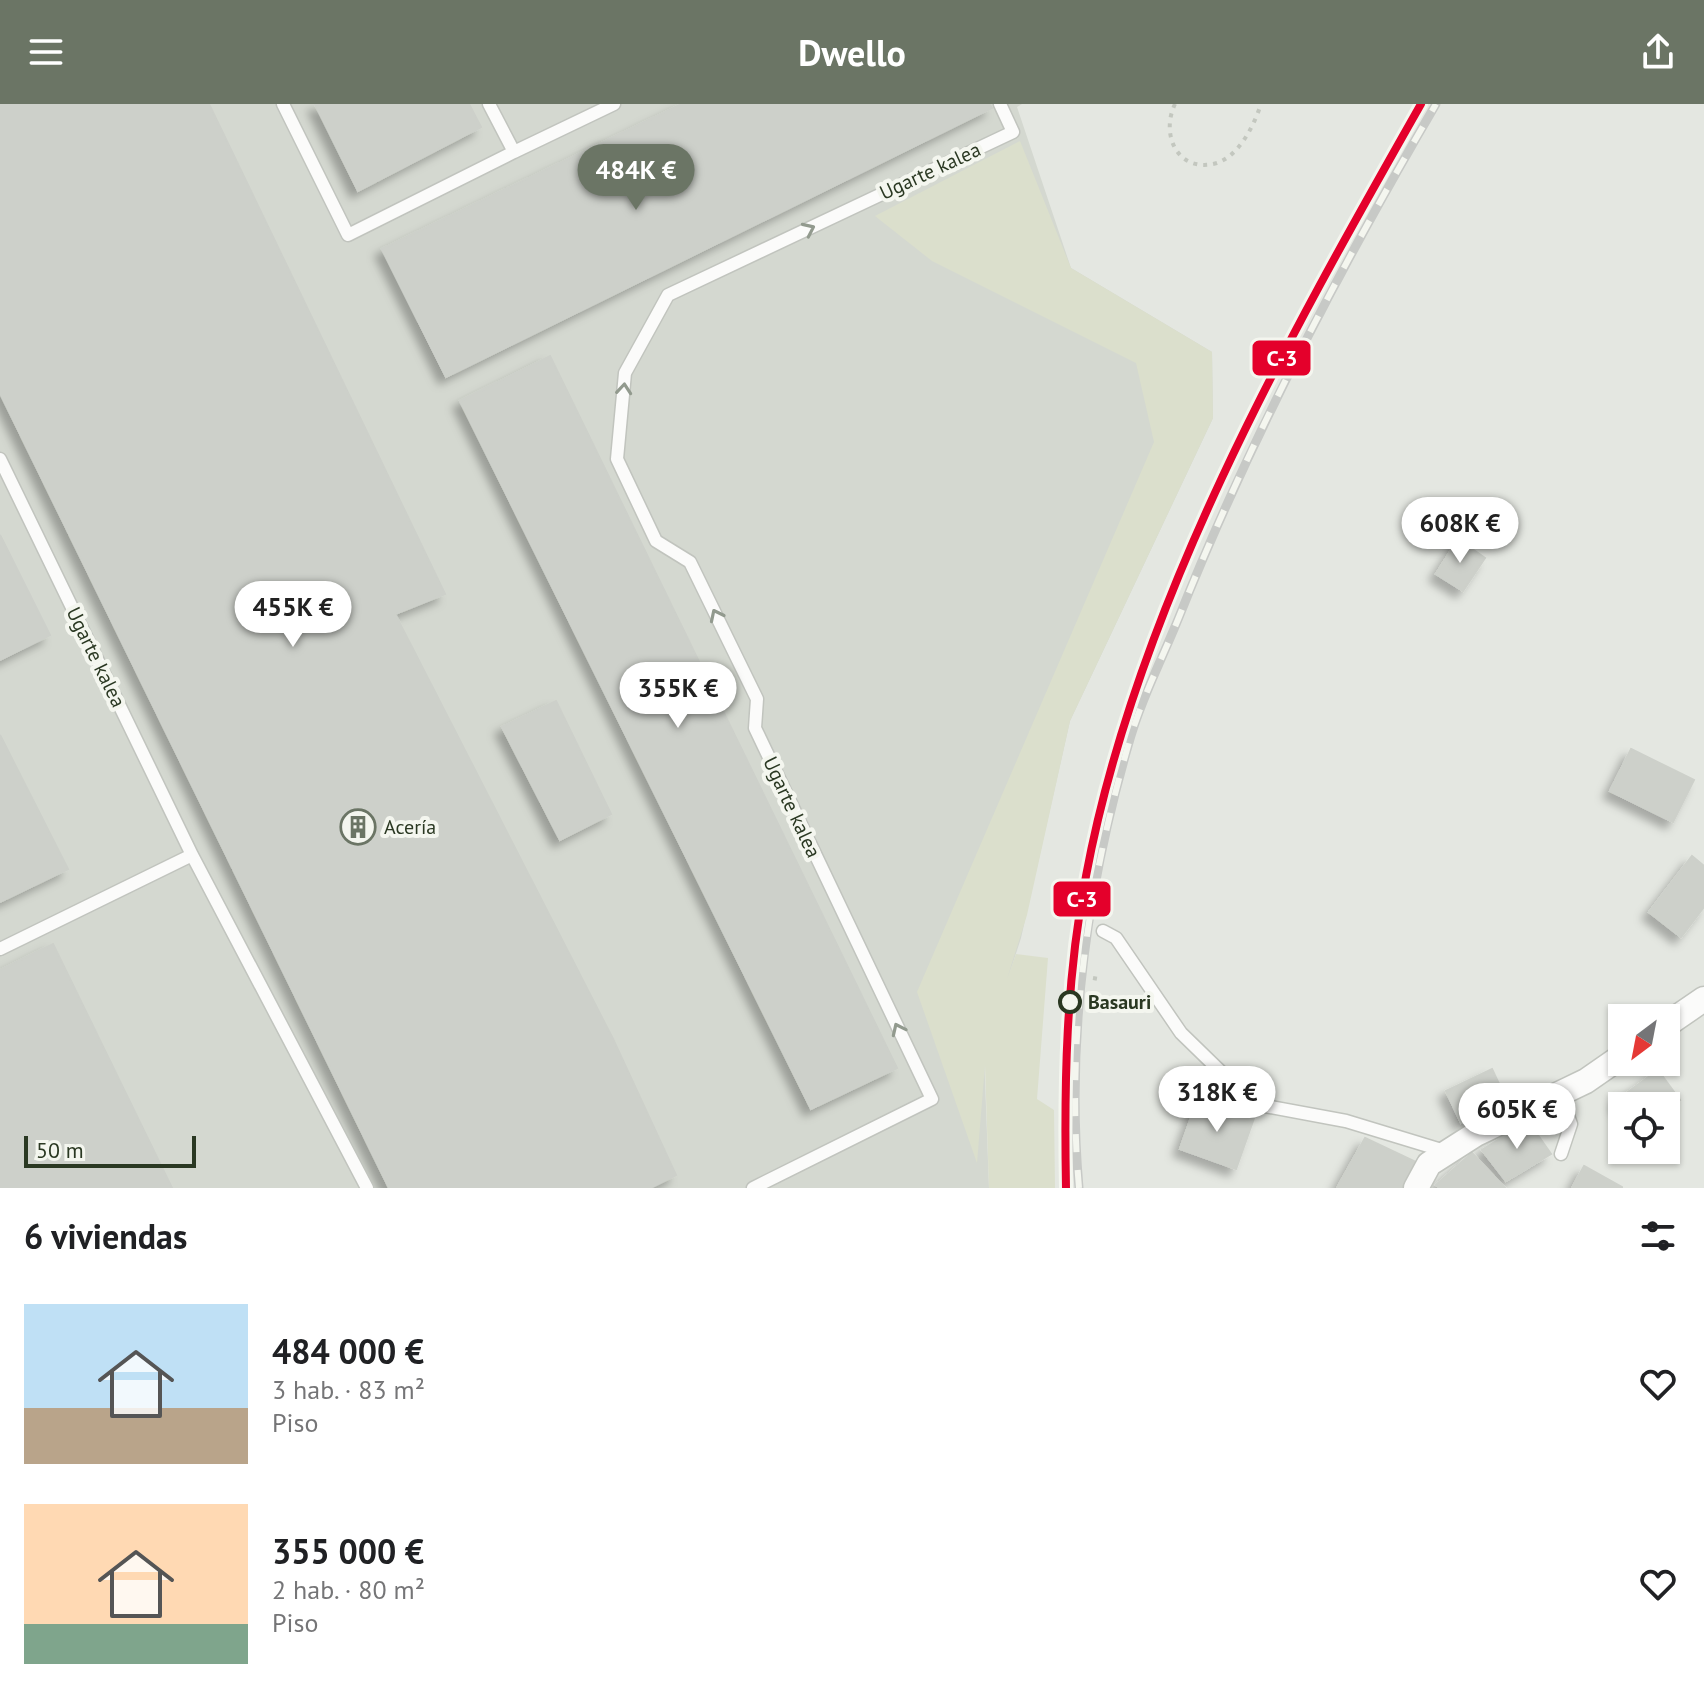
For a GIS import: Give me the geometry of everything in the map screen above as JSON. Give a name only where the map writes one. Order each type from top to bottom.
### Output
[{"type":"street","points":[[1680,1015],[1704,999]]},
{"type":"street","points":[[1416,1188],[1429,1164],[1476,1134],[1586,1081],[1608,1066]]},
{"type":"lane","points":[[283,104],[348,235],[614,104]]},
{"type":"lane","points":[[489,104],[514,152]]},
{"type":"lane","name":"Ugarte kalea","points":[[753,1188],[770,1184],[932,1099],[755,728],[757,699],[690,562],[656,541],[617,459],[625,373],[668,295],[1013,132],[1000,104]]},
{"type":"lane","name":"Ugarte kalea","points":[[0,459],[192,855],[367,1188]]},
{"type":"lane","points":[[0,949],[192,855]]},
{"type":"lane","points":[[1103,931],[1116,938],[1181,1033],[1254,1104],[1346,1121],[1448,1152]]},
{"type":"lane","points":[[1560,1094],[1571,1124],[1561,1154]]},
{"type":"path","points":[[1175,104],[1168,132],[1175,150],[1188,162],[1216,163],[1236,149],[1254,125],[1261,104]]},
{"type":"path","points":[[1093,978],[1099,979]]},
{"type":"shaded area","points":[[0,104],[1022,104],[1017,107],[1071,268],[1212,352],[1213,418],[1070,721],[1021,938],[984,1053],[989,1188],[0,1188]]},
{"type":"green space","points":[[1020,141],[1071,268],[1212,352],[1213,418],[1070,721],[1027,915],[1007,979],[1016,954],[1048,958],[1037,1099],[1054,1110],[1055,1188],[989,1188],[985,1065],[977,1163],[917,992],[1154,442],[1136,363],[932,261],[875,216]]},
{"type":"building","name":"Acería","points":[[0,104],[209,104],[445,594],[395,614],[613,1039],[676,1175],[650,1188],[389,1188],[0,393]]},
{"type":"building","points":[[315,104],[469,104],[481,127],[358,191]]},
{"type":"building","points":[[682,104],[989,104],[992,108],[446,377],[382,249]]},
{"type":"building","points":[[550,356],[897,1068],[811,1109],[460,401]]},
{"type":"building","points":[[0,535],[50,635],[0,660]]},
{"type":"building","points":[[1458,539],[1485,558],[1463,591],[1436,574]]},
{"type":"building","points":[[556,701],[611,814],[560,840],[502,727]]},
{"type":"building","points":[[0,735],[68,869],[0,902]]},
{"type":"building","points":[[1631,749],[1694,780],[1673,822],[1610,791]]},
{"type":"building","points":[[1692,856],[1704,866],[1704,907],[1681,937],[1649,912]]},
{"type":"building","points":[[53,944],[172,1188],[0,1188],[0,970]]},
{"type":"building","points":[[1492,1069],[1507,1101],[1461,1123],[1446,1091]]},
{"type":"building","points":[[1650,1076],[1662,1076],[1674,1092],[1628,1092]]},
{"type":"building","points":[[1198,1098],[1254,1118],[1236,1169],[1180,1149]]},
{"type":"building","points":[[1528,1121],[1551,1154],[1506,1181],[1482,1150]]},
{"type":"building","points":[[1365,1138],[1420,1164],[1407,1188],[1337,1188]]},
{"type":"building","points":[[1472,1153],[1505,1188],[1440,1188],[1436,1185]]},
{"type":"building","points":[[1584,1166],[1622,1187],[1622,1188],[1572,1188]]},
{"type":"railway","points":[[1079,1188],[1075,1076],[1083,965],[1101,854],[1133,730],[1206,551],[1266,420],[1331,291],[1436,104]]},
{"type":"transit line","name":"C-3","points":[[1066,1188],[1068,1031],[1079,915],[1109,775],[1141,675],[1179,576],[1269,381],[1421,104]]},
{"type":"place","name":"Acería","points":[[358,827]]},
{"type":"place","name":"Basauri","points":[[1070,1002]]}]
